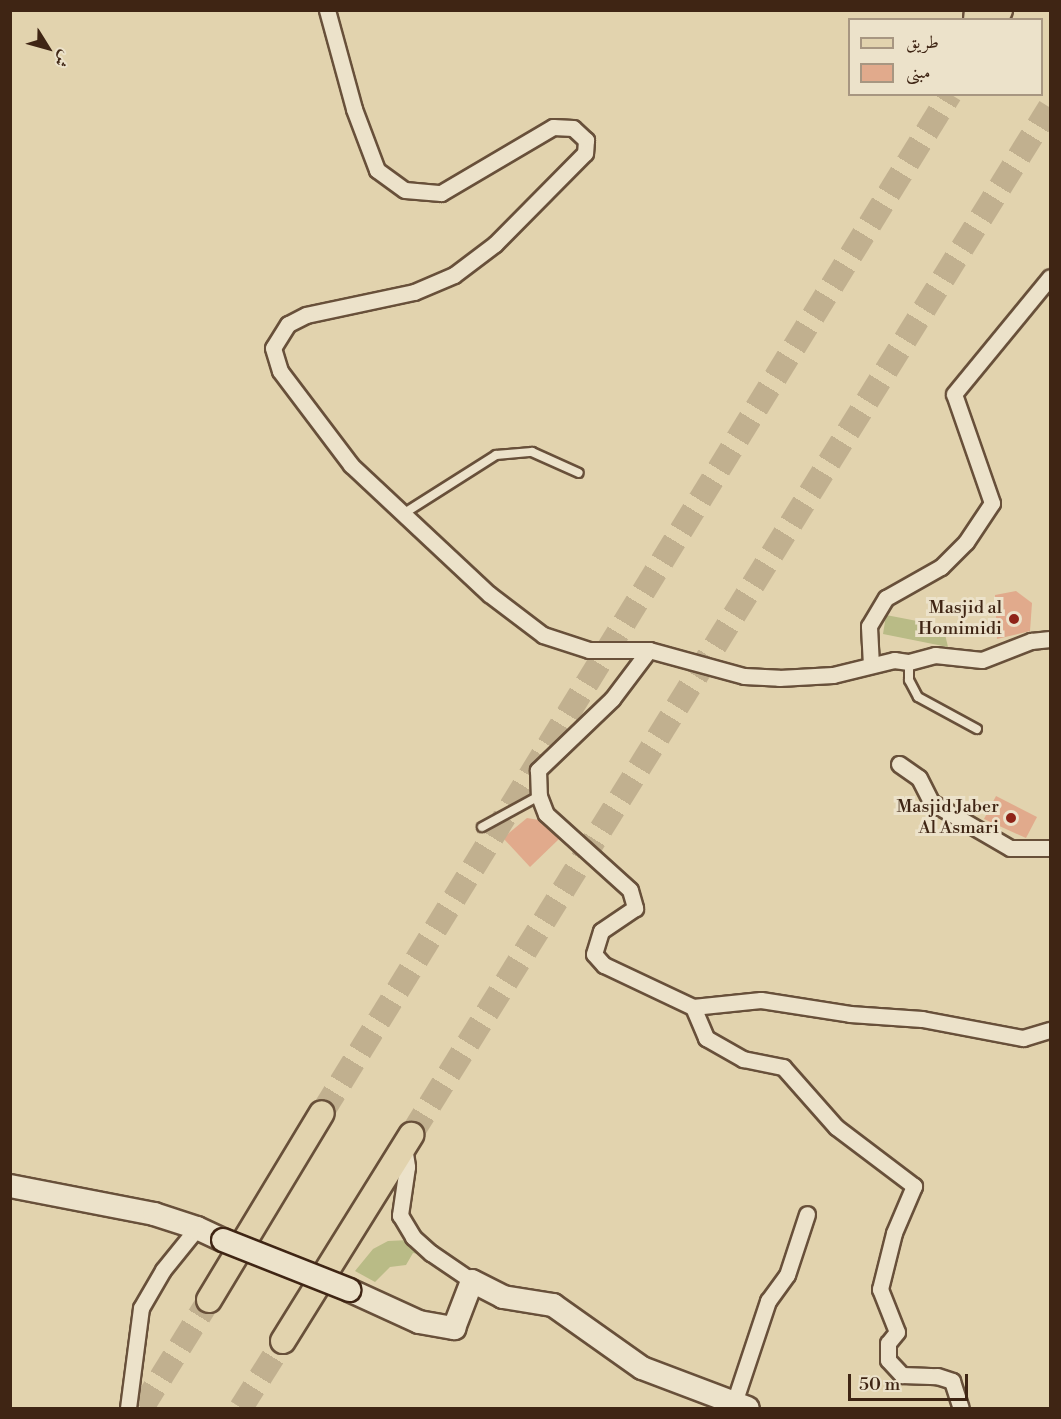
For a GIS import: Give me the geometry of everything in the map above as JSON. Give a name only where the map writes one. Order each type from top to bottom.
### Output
[{"type":"main road","points":[[209,1300],[322,1113]]},
{"type":"main road","points":[[283,1341],[407,1140]]},
{"type":"street","points":[[327,10],[354,109],[377,170],[405,190],[441,192],[553,127],[573,128],[586,140],[585,153],[495,244],[454,275],[414,292],[306,315],[288,324],[273,348],[280,371],[351,465],[489,594],[543,635],[589,650],[649,650],[744,676],[779,678],[832,675],[894,660],[909,662],[936,654],[982,660],[1031,641],[1050,639]]},
{"type":"street","points":[[871,665],[869,626],[886,598],[941,567],[966,542],[992,503],[954,394],[1050,277]]},
{"type":"street","points":[[649,650],[612,699],[538,770],[539,796],[546,814],[630,891],[635,908],[601,931],[594,954],[604,965],[693,1007],[761,1000],[850,1014],[922,1018],[1023,1038],[1050,1030]]},
{"type":"street","points":[[899,764],[919,778],[931,802],[1010,848],[1050,848]]},
{"type":"street","points":[[693,1007],[706,1038],[743,1059],[783,1067],[836,1127],[914,1185],[894,1233],[880,1289],[897,1332],[888,1343],[888,1360],[902,1375],[938,1376],[952,1381],[961,1408]]},
{"type":"street","points":[[407,1140],[407,1167],[400,1215],[413,1237],[472,1281],[503,1297],[553,1305],[642,1368],[741,1406],[768,1301],[787,1275],[807,1214]]},
{"type":"street","points":[[10,1186],[154,1214],[197,1228],[349,1290],[419,1322],[454,1328],[472,1281]]},
{"type":"street","points":[[128,1408],[141,1308],[163,1270],[197,1228]]},
{"type":"lane","points":[[403,514],[496,455],[532,452],[579,472]]},
{"type":"lane","points":[[909,662],[909,680],[918,697],[978,729]]},
{"type":"lane","points":[[482,827],[539,796]]},
{"type":"green space","points":[[886,615],[943,626],[948,647],[883,634]]},
{"type":"green space","points":[[409,1240],[418,1254],[413,1253],[406,1265],[390,1267],[375,1282],[355,1271],[373,1249],[388,1241]]},
{"type":"building","name":"Masjid al Homimidi","points":[[1016,591],[1032,603],[1030,631],[997,639],[995,595]]},
{"type":"building","name":"Masjid Jaber Al Asmari","points":[[996,796],[1037,817],[1026,838],[984,819]]},
{"type":"building","points":[[527,818],[539,820],[559,839],[530,867],[503,838]]},
{"type":"tunnel","points":[[322,1113],[949,96]]},
{"type":"tunnel","points":[[411,1135],[1050,107]]},
{"type":"tunnel","points":[[142,1408],[209,1300]]},
{"type":"tunnel","points":[[241,1408],[283,1341]]},
{"type":"place","name":"Masjid al Homimidi","points":[[1014,619]]},
{"type":"place","name":"Masjid Jaber Al Asmari","points":[[1011,818]]}]
